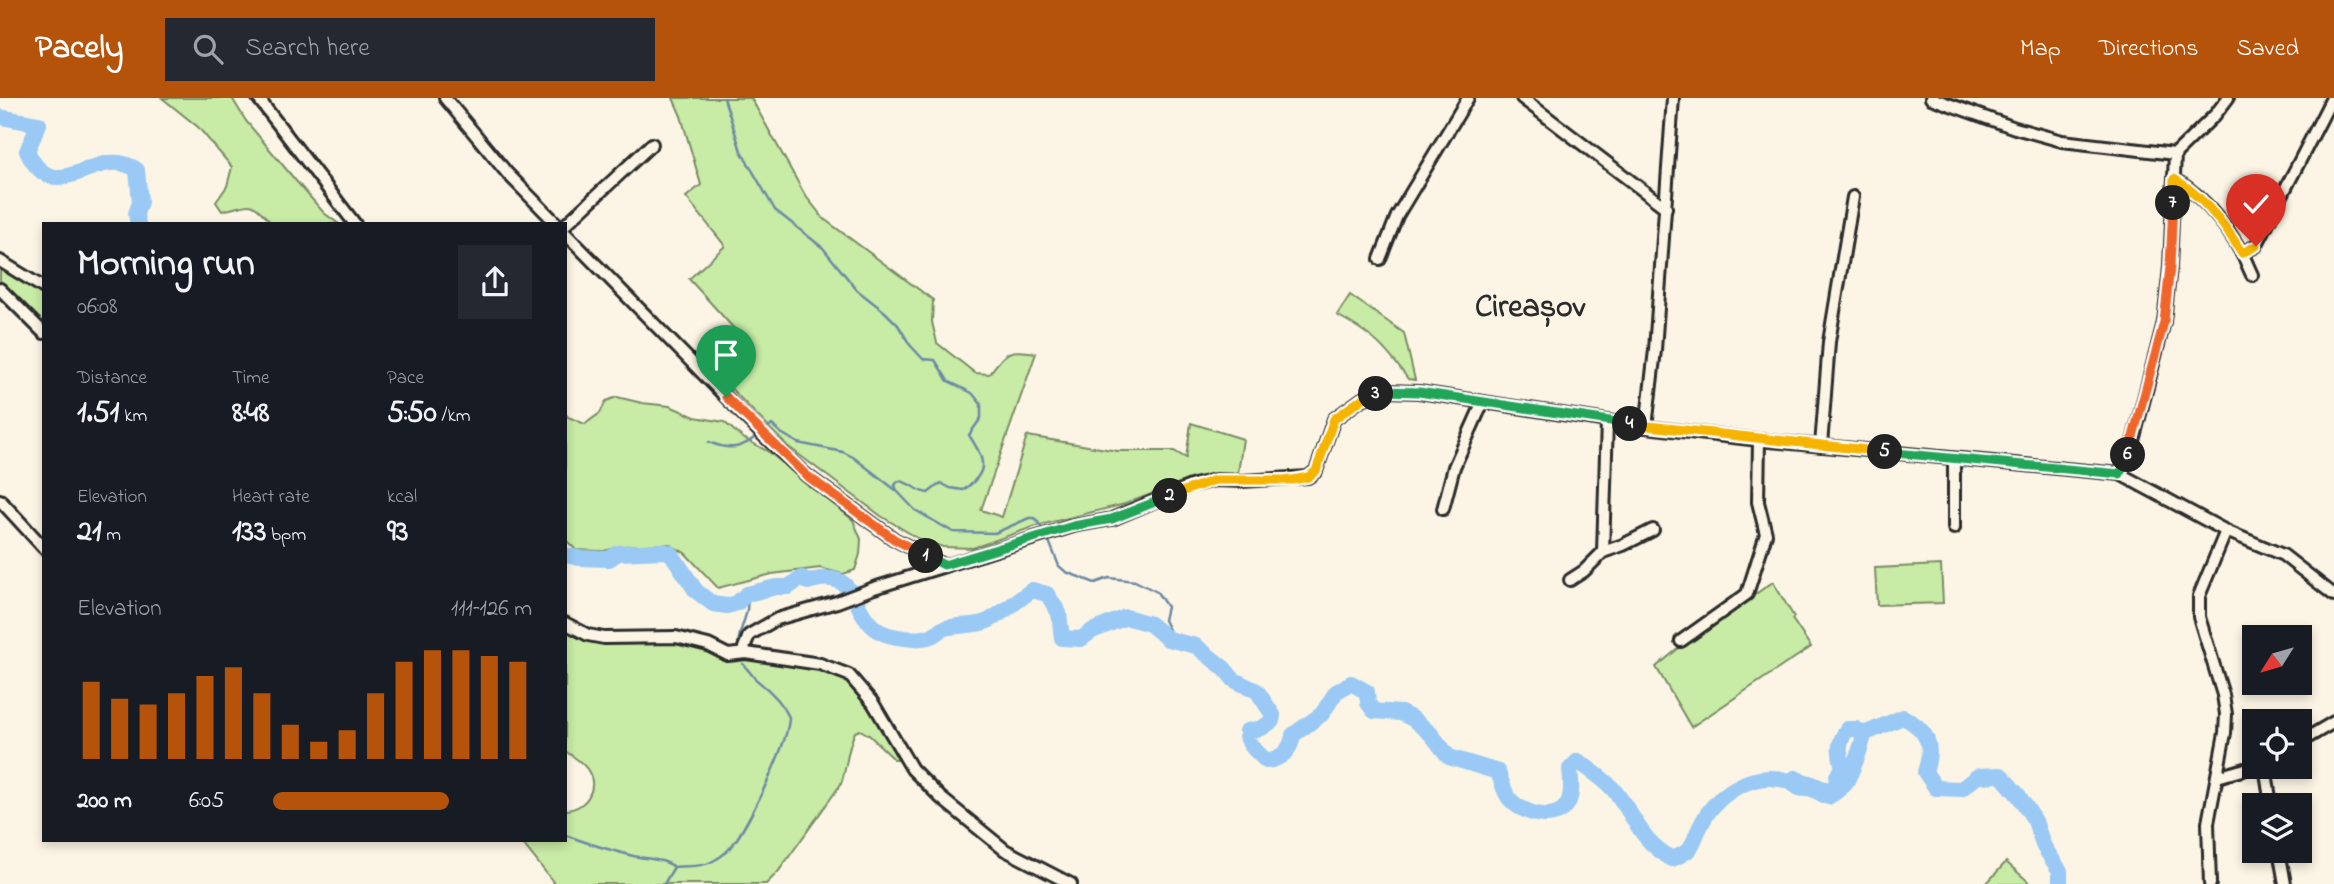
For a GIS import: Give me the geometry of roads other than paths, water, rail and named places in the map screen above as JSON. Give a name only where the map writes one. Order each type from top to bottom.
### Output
[{"type":"street","points":[[258,98],[353,222]]},
{"type":"street","points":[[445,98],[507,173],[554,222]]},
{"type":"street","points":[[1380,259],[1397,216],[1468,98]]},
{"type":"street","points":[[1522,98],[1665,208]]},
{"type":"street","points":[[1646,427],[1655,350],[1673,98]]},
{"type":"street","points":[[1931,98],[2015,128],[2062,141],[2175,154]]},
{"type":"street","points":[[2120,474],[2133,442],[2164,322],[2170,267],[2175,154],[2215,115],[2228,98]]},
{"type":"street","points":[[2242,253],[2256,246],[2332,98]]},
{"type":"street","points":[[567,223],[652,144]]},
{"type":"street","points":[[2174,179],[2188,187],[2229,231],[2252,275]]},
{"type":"street","points":[[1821,446],[1829,342],[1853,197]]},
{"type":"street","points":[[567,235],[763,435],[806,475],[894,539],[944,565]]},
{"type":"street","points":[[0,261],[42,287]]},
{"type":"street","points":[[0,289],[42,331]]},
{"type":"street","points":[[746,653],[744,648],[749,635],[777,619],[1046,534],[1112,519],[1191,486],[1215,480],[1281,480],[1308,477],[1316,471],[1334,419],[1362,399],[1386,391],[1419,392],[1646,427],[1759,440],[2120,474],[2226,531],[2283,555],[2334,595]]},
{"type":"street","points":[[1443,509],[1454,467],[1483,402]]},
{"type":"street","points":[[1603,552],[1607,421]]},
{"type":"street","points":[[1681,641],[1747,594],[1766,534],[1758,502],[1759,440]]},
{"type":"street","points":[[1954,458],[1954,528]]},
{"type":"street","points":[[0,500],[42,546]]},
{"type":"street","points":[[1570,580],[1584,571],[1603,552],[1653,530]]},
{"type":"street","points":[[2210,884],[2207,823],[2225,733],[2226,714],[2223,695],[2199,618],[2199,596],[2226,531]]},
{"type":"street","points":[[567,624],[588,635],[604,638],[676,638],[708,645],[728,655],[746,653],[820,664],[849,675],[873,703],[912,769],[941,798],[1005,850],[1071,884]]},
{"type":"street","points":[[2312,736],[2334,722]]},
{"type":"street","points":[[2217,777],[2242,770]]},
{"type":"street","points":[[2281,863],[2285,884]]},
{"type":"waterway","points":[[724,98],[741,151],[775,210],[823,248],[857,290],[898,325],[910,345],[923,359],[935,360],[948,381],[972,393],[981,404],[981,418],[969,435],[981,459],[978,477],[963,490],[941,483],[928,493],[898,481],[895,485],[897,491]]},
{"type":"waterway","points":[[0,117],[39,124],[27,151],[38,168],[51,176],[64,177],[107,164],[122,163],[137,170],[140,202],[136,214],[138,222]]},
{"type":"waterway","points":[[764,429],[772,425],[798,443],[843,452],[853,457],[897,491],[915,510],[953,532],[995,533],[1029,518],[1035,518],[1043,530]]},
{"type":"waterway","points":[[709,442],[723,447],[736,447],[759,434]]},
{"type":"waterway","points":[[1047,536],[1059,566],[1066,572],[1095,583],[1109,578],[1135,581],[1157,592],[1167,607],[1164,620],[1174,640]]},
{"type":"waterway","points":[[567,555],[609,559],[618,553],[671,553],[696,591],[713,604],[727,606],[737,603],[747,594],[788,587],[802,578],[808,582],[824,578],[836,580],[845,585],[869,623],[879,631],[905,638],[926,638],[941,629],[983,623],[1032,590],[1047,594],[1059,613],[1062,638],[1081,639],[1092,631],[1126,617],[1150,624],[1168,639],[1196,646],[1224,668],[1234,680],[1257,691],[1273,715],[1272,721],[1262,728],[1247,731],[1247,736],[1253,748],[1266,761],[1284,753],[1290,746],[1293,735],[1322,714],[1336,692],[1351,683],[1367,692],[1368,703],[1374,711],[1401,713],[1413,719],[1431,734],[1449,757],[1498,772],[1509,798],[1530,812],[1548,815],[1563,809],[1571,795],[1570,769],[1578,761],[1613,789],[1644,835],[1672,859],[1689,849],[1707,814],[1725,795],[1747,782],[1760,779],[1790,782]]},
{"type":"waterway","points":[[738,649],[747,609],[747,594]]},
{"type":"waterway","points":[[664,884],[674,867],[707,864],[729,849],[755,806],[782,746],[789,717],[776,698],[743,664]]},
{"type":"waterway","points":[[1864,734],[1903,717],[1918,727],[1929,746],[1925,772],[1936,788],[1961,789],[1978,776],[2001,775],[2035,821],[2044,847],[2060,871],[2060,884]]},
{"type":"waterway","points":[[1847,729],[1856,729],[1864,734],[1846,782],[1833,794],[1828,797],[1809,788],[1801,789],[1790,782],[1795,778],[1824,789],[1836,787],[1837,776],[1843,769],[1840,748],[1844,734],[1847,729]]},
{"type":"waterway","points":[[567,836],[674,867]]},
{"type":"district","name":"Cireașov","points":[[1530,305]]}]
